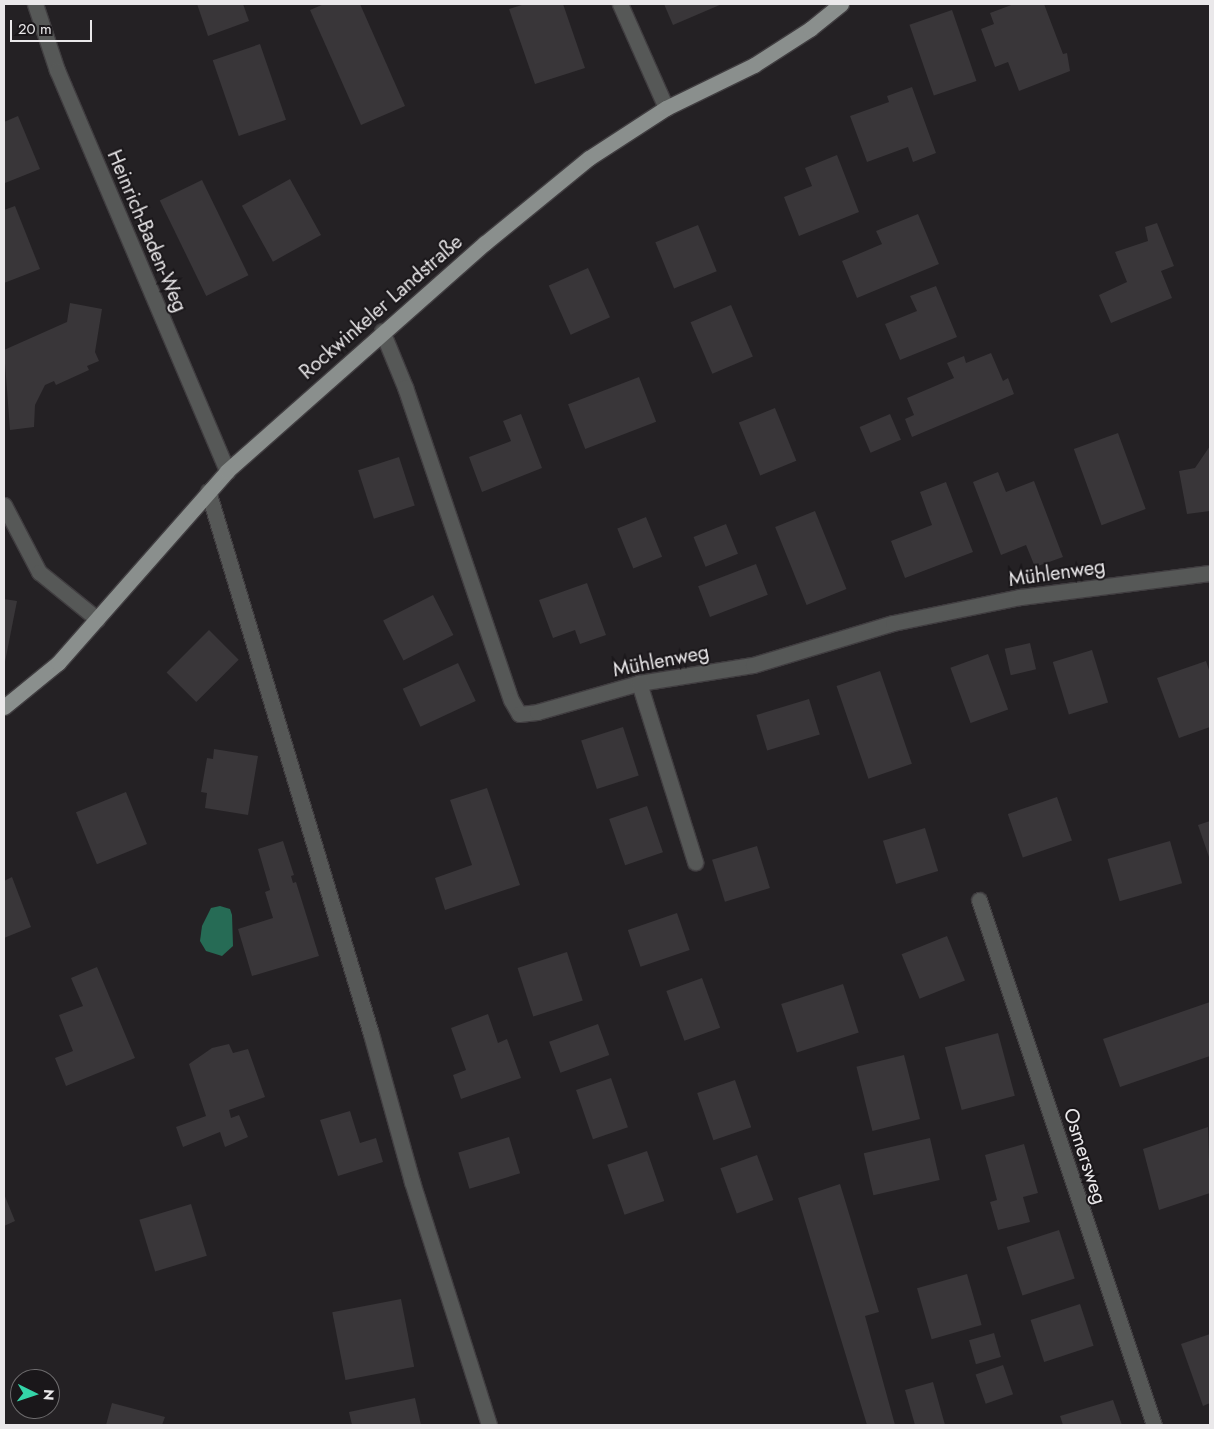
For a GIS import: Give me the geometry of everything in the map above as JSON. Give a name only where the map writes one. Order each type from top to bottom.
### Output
[{"type":"main road","name":"Rockwinkeler Landstraße","points":[[4,708],[58,663],[227,471],[382,331],[589,158],[666,108],[754,65],[810,29],[840,4]]},
{"type":"street","name":"Heinrich-Baden-Weg","points":[[35,4],[57,70],[227,471]]},
{"type":"street","points":[[620,4],[666,108]]},
{"type":"street","name":"Mühlenweg","points":[[382,331],[405,387],[511,700],[519,714],[537,712],[640,683],[753,666],[893,623],[1020,597],[1210,573]]},
{"type":"street","points":[[208,491],[371,1034],[412,1182],[489,1425]]},
{"type":"street","points":[[4,505],[39,572],[97,618]]},
{"type":"street","points":[[640,683],[695,862]]},
{"type":"street","name":"Osmersweg","points":[[979,900],[1154,1425]]},
{"type":"shaded area","points":[[220,906],[230,909],[232,915],[233,946],[222,956],[206,951],[200,941],[202,926],[211,908]]},
{"type":"building","points":[[197,4],[243,4],[249,21],[208,36]]},
{"type":"building","points":[[324,4],[360,4],[405,106],[361,125],[310,10]]},
{"type":"building","points":[[525,4],[563,4],[585,68],[535,84],[509,9]]},
{"type":"building","points":[[664,4],[722,4],[673,25]]},
{"type":"building","points":[[1014,4],[1044,4],[1063,54],[1067,53],[1070,71],[1019,91],[1008,62],[995,67],[981,29],[994,24],[990,13]]},
{"type":"building","points":[[952,10],[976,81],[934,96],[909,25]]},
{"type":"building","points":[[260,44],[286,120],[239,136],[213,60]]},
{"type":"building","points":[[912,87],[936,153],[913,162],[908,147],[867,162],[850,116],[889,102],[887,96]]},
{"type":"building","points":[[18,116],[40,169],[5,183],[4,122]]},
{"type":"building","points":[[837,155],[859,212],[799,236],[784,197],[812,186],[805,168]]},
{"type":"building","points":[[290,179],[321,235],[273,262],[242,206]]},
{"type":"building","points":[[202,180],[248,275],[206,296],[160,201]]},
{"type":"building","points":[[15,206],[40,269],[4,283],[4,210]]},
{"type":"building","points":[[918,214],[939,264],[857,298],[842,261],[882,244],[876,231]]},
{"type":"building","points":[[1157,223],[1174,266],[1161,271],[1172,298],[1111,323],[1099,295],[1127,282],[1115,252],[1148,241],[1145,227]]},
{"type":"building","points":[[698,225],[717,271],[674,289],[655,242]]},
{"type":"building","points":[[588,268],[610,317],[571,335],[549,285]]},
{"type":"building","points":[[936,286],[957,337],[900,360],[885,324],[917,311],[910,296]]},
{"type":"building","points":[[70,303],[102,309],[95,352],[99,361],[87,366],[89,370],[56,385],[54,381],[45,385],[35,405],[34,427],[10,430],[4,350],[67,322]]},
{"type":"building","points":[[731,305],[753,357],[712,374],[690,322]]},
{"type":"building","points":[[991,353],[1003,381],[1008,378],[1014,394],[912,437],[905,419],[914,415],[907,398],[954,378],[947,363],[964,356],[966,363]]},
{"type":"building","points":[[639,377],[656,422],[585,449],[568,404]]},
{"type":"building","points":[[775,408],[796,461],[760,475],[739,423]]},
{"type":"building","points":[[521,414],[542,468],[482,492],[469,457],[511,441],[503,421]]},
{"type":"building","points":[[890,414],[901,440],[871,453],[860,427]]},
{"type":"building","points":[[1118,433],[1146,509],[1102,525],[1074,449]]},
{"type":"building","points":[[1210,446],[1210,511],[1187,514],[1179,471],[1195,468]]},
{"type":"building","points":[[399,457],[415,506],[374,519],[358,470]]},
{"type":"building","points":[[998,472],[1006,492],[1034,481],[1063,557],[1035,567],[1026,545],[1001,555],[973,482]]},
{"type":"building","points":[[946,482],[973,552],[905,578],[891,541],[932,525],[920,492]]},
{"type":"building","points":[[815,511],[846,589],[807,605],[775,527]]},
{"type":"building","points":[[646,517],[662,557],[633,568],[617,529]]},
{"type":"building","points":[[726,524],[738,554],[706,567],[694,537]]},
{"type":"building","points":[[756,564],[768,595],[710,617],[698,586]]},
{"type":"building","points":[[587,583],[606,635],[580,644],[575,630],[553,638],[539,600]]},
{"type":"building","points":[[433,595],[453,635],[404,661],[383,620]]},
{"type":"building","points":[[4,599],[17,601],[5,662],[4,662]]},
{"type":"building","points":[[209,630],[239,660],[196,702],[167,672]]},
{"type":"building","points":[[1030,643],[1036,669],[1011,675],[1005,649]]},
{"type":"building","points":[[1092,650],[1108,703],[1069,715],[1053,662]]},
{"type":"building","points":[[988,654],[1008,709],[971,723],[950,668]]},
{"type":"building","points":[[1206,661],[1210,673],[1210,727],[1179,738],[1157,678]]},
{"type":"building","points":[[458,663],[476,701],[420,727],[403,689]]},
{"type":"building","points":[[880,671],[912,764],[868,779],[837,686]]},
{"type":"building","points":[[809,699],[820,734],[767,750],[756,715]]},
{"type":"building","points":[[623,727],[639,776],[597,789],[581,741]]},
{"type":"building","points":[[214,749],[258,756],[248,815],[205,808],[207,793],[201,792],[207,758],[213,759]]},
{"type":"building","points":[[487,788],[520,885],[445,910],[435,878],[472,865],[450,800]]},
{"type":"building","points":[[126,792],[147,844],[97,864],[76,812]]},
{"type":"building","points":[[1057,797],[1072,840],[1023,857],[1008,814]]},
{"type":"building","points":[[647,806],[663,852],[625,865],[609,819]]},
{"type":"building","points":[[1210,821],[1210,860],[1198,825]]},
{"type":"building","points":[[925,828],[938,871],[896,884],[883,841]]},
{"type":"building","points":[[283,841],[294,875],[291,876],[293,883],[296,882],[319,956],[252,976],[238,929],[273,918],[265,892],[270,890],[258,849]]},
{"type":"building","points":[[1170,841],[1182,883],[1120,901],[1108,859]]},
{"type":"building","points":[[757,846],[770,888],[725,902],[712,860]]},
{"type":"building","points":[[12,877],[31,927],[4,938],[4,881]]},
{"type":"building","points":[[677,913],[690,950],[641,967],[628,930]]},
{"type":"building","points":[[947,936],[965,981],[920,999],[902,954]]},
{"type":"building","points":[[567,952],[583,1001],[533,1017],[518,968]]},
{"type":"building","points":[[97,967],[135,1058],[66,1086],[55,1058],[73,1051],[59,1015],[83,1006],[71,978]]},
{"type":"building","points":[[702,978],[720,1028],[684,1041],[666,991]]},
{"type":"building","points":[[843,984],[859,1033],[797,1053],[781,1004]]},
{"type":"building","points":[[1210,1002],[1210,1056],[1120,1087],[1103,1039]]},
{"type":"building","points":[[488,1014],[498,1043],[507,1039],[521,1078],[461,1099],[453,1075],[466,1070],[451,1028]]},
{"type":"building","points":[[598,1024],[609,1055],[560,1073],[549,1042]]},
{"type":"building","points":[[998,1033],[1015,1096],[962,1110],[945,1047]]},
{"type":"building","points":[[229,1044],[233,1053],[248,1049],[265,1097],[229,1110],[231,1118],[239,1115],[248,1137],[225,1147],[220,1132],[183,1147],[176,1127],[206,1116],[189,1064],[212,1048]]},
{"type":"building","points":[[904,1055],[920,1119],[872,1131],[856,1067]]},
{"type":"building","points":[[611,1078],[628,1127],[593,1139],[576,1090]]},
{"type":"building","points":[[735,1080],[751,1127],[713,1140],[697,1093]]},
{"type":"building","points":[[350,1111],[360,1143],[376,1138],[383,1162],[338,1176],[320,1120]]},
{"type":"building","points":[[1208,1127],[1210,1193],[1159,1210],[1143,1149]]},
{"type":"building","points":[[509,1137],[520,1173],[469,1189],[458,1152]]},
{"type":"building","points":[[930,1138],[940,1180],[873,1195],[864,1153]]},
{"type":"building","points":[[1024,1144],[1038,1193],[1023,1197],[1030,1222],[998,1230],[990,1202],[997,1200],[985,1155]]},
{"type":"building","points":[[647,1151],[664,1201],[625,1215],[607,1165]]},
{"type":"building","points":[[757,1155],[773,1200],[737,1213],[720,1168]]},
{"type":"building","points":[[840,1184],[879,1312],[865,1316],[895,1425],[867,1425],[798,1198]]},
{"type":"building","points":[[4,1194],[15,1221],[4,1226]]},
{"type":"building","points":[[191,1204],[207,1256],[155,1271],[139,1220]]},
{"type":"building","points":[[1059,1230],[1075,1279],[1022,1295],[1007,1247]]},
{"type":"building","points":[[967,1274],[982,1325],[932,1339],[917,1288]]},
{"type":"building","points":[[401,1299],[414,1367],[345,1380],[332,1312]]},
{"type":"building","points":[[1080,1304],[1094,1346],[1044,1362],[1031,1320]]},
{"type":"building","points":[[994,1333],[1001,1357],[976,1364],[969,1340]]},
{"type":"building","points":[[1210,1334],[1210,1403],[1203,1406],[1181,1344]]},
{"type":"building","points":[[1003,1365],[1013,1394],[986,1404],[976,1374]]},
{"type":"building","points":[[933,1382],[945,1425],[915,1425],[905,1390]]},
{"type":"building","points":[[415,1398],[421,1425],[352,1425],[349,1412]]},
{"type":"building","points":[[1113,1400],[1122,1425],[1063,1425],[1060,1416]]},
{"type":"building","points":[[112,1403],[165,1417],[162,1425],[106,1425]]}]
